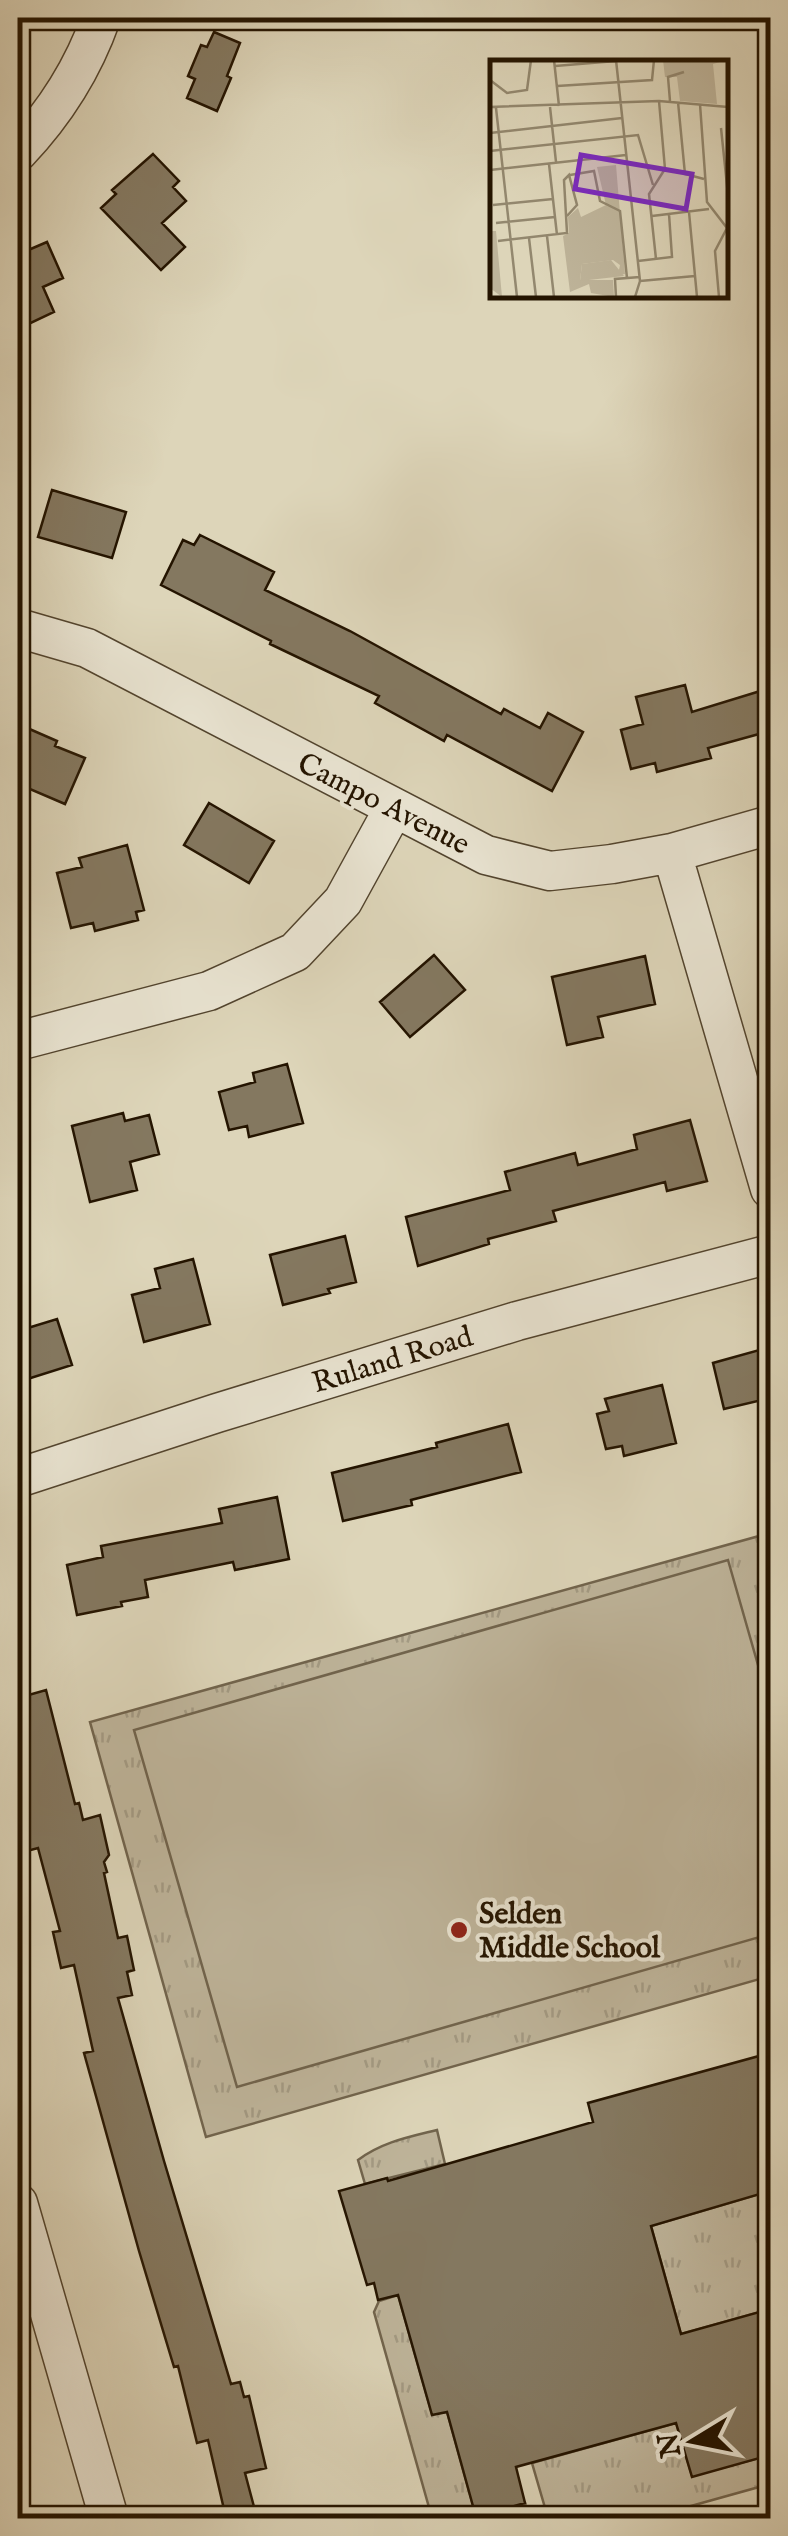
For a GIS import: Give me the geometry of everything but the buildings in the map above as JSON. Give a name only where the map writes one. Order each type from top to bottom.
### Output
[{"type":"street","points":[[18,152],[56,107],[88,52],[101,18]]},
{"type":"street","name":"Campo Avenue","points":[[18,628],[87,648],[486,855],[550,872],[672,853],[770,825]]},
{"type":"street","points":[[18,1041],[209,991],[296,952],[343,901],[394,808]]},
{"type":"street","points":[[672,853],[770,1189]]},
{"type":"street","name":"Ruland Road","points":[[18,1478],[516,1321],[770,1254]]},
{"type":"street","points":[[18,2203],[109,2518]]},
{"type":"green space","points":[[770,1533],[770,1976],[206,2137],[90,1722]]},
{"type":"green space","points":[[728,1560],[770,1707],[770,1934],[237,2087],[134,1730]]},
{"type":"green space","points":[[437,2130],[445,2164],[365,2184],[358,2160],[386,2144]]},
{"type":"green space","points":[[770,2191],[770,2309],[681,2334],[651,2226]]},
{"type":"green space","points":[[398,2295],[432,2414],[447,2412],[476,2516],[525,2503],[529,2518],[432,2518],[374,2312],[379,2301]]},
{"type":"green space","points":[[676,2423],[692,2476],[770,2455],[770,2484],[648,2518],[548,2518],[532,2463]]},
{"type":"place","name":"Selden Middle School","points":[[459,1930]]}]
